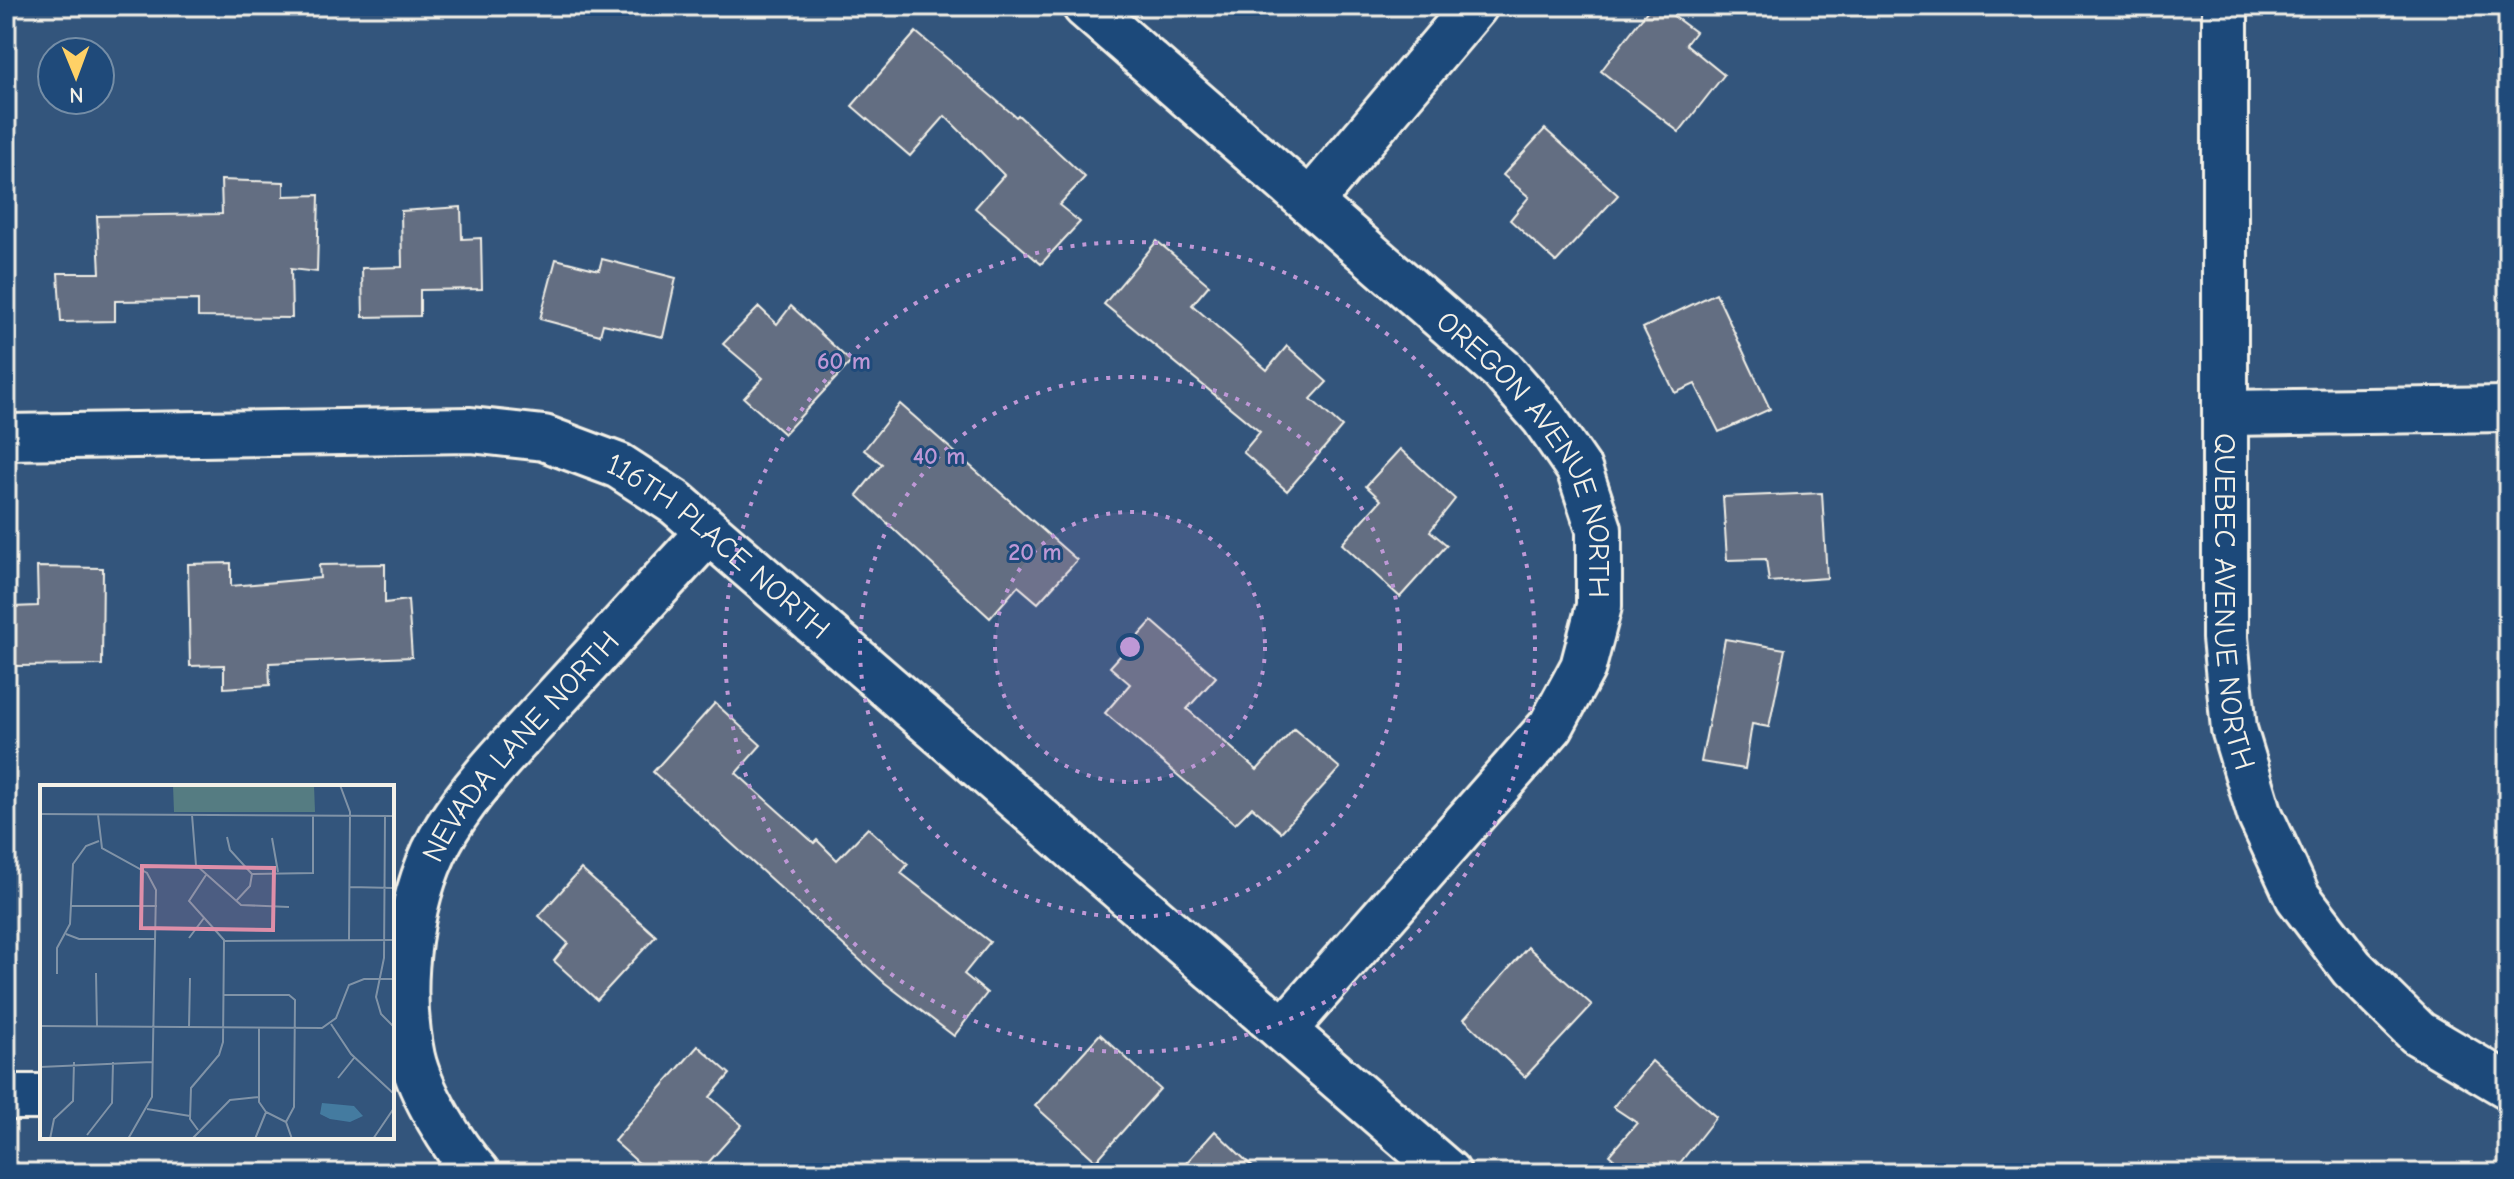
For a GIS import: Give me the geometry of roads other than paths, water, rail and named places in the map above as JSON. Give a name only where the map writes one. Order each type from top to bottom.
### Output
[{"type":"street","name":"OREGON AVENUE NORTH","points":[[1085,6],[1502,370],[1544,418],[1579,469],[1599,529],[1599,606],[1583,667],[1551,726],[1284,1030]]},
{"type":"street","points":[[1310,202],[1475,6]]},
{"type":"street","name":"QUEBEC AVENUE NORTH","points":[[2225,6],[2225,638],[2234,729],[2260,815],[2298,897],[2352,968],[2418,1033],[2508,1086]]},
{"type":"street","points":[[2226,413],[2508,409]]},
{"type":"street","name":"116TH PLACE NORTH","points":[[6,437],[471,430],[544,438],[619,466],[676,503],[1284,1030]]},
{"type":"street","name":"NEVADA LANE NORTH","points":[[477,1173],[402,1062],[408,947],[430,863],[447,828],[486,775],[708,532]]},
{"type":"street","points":[[1284,1030],[1448,1173]]},
{"type":"street","points":[[6,1097],[40,1097]]}]
